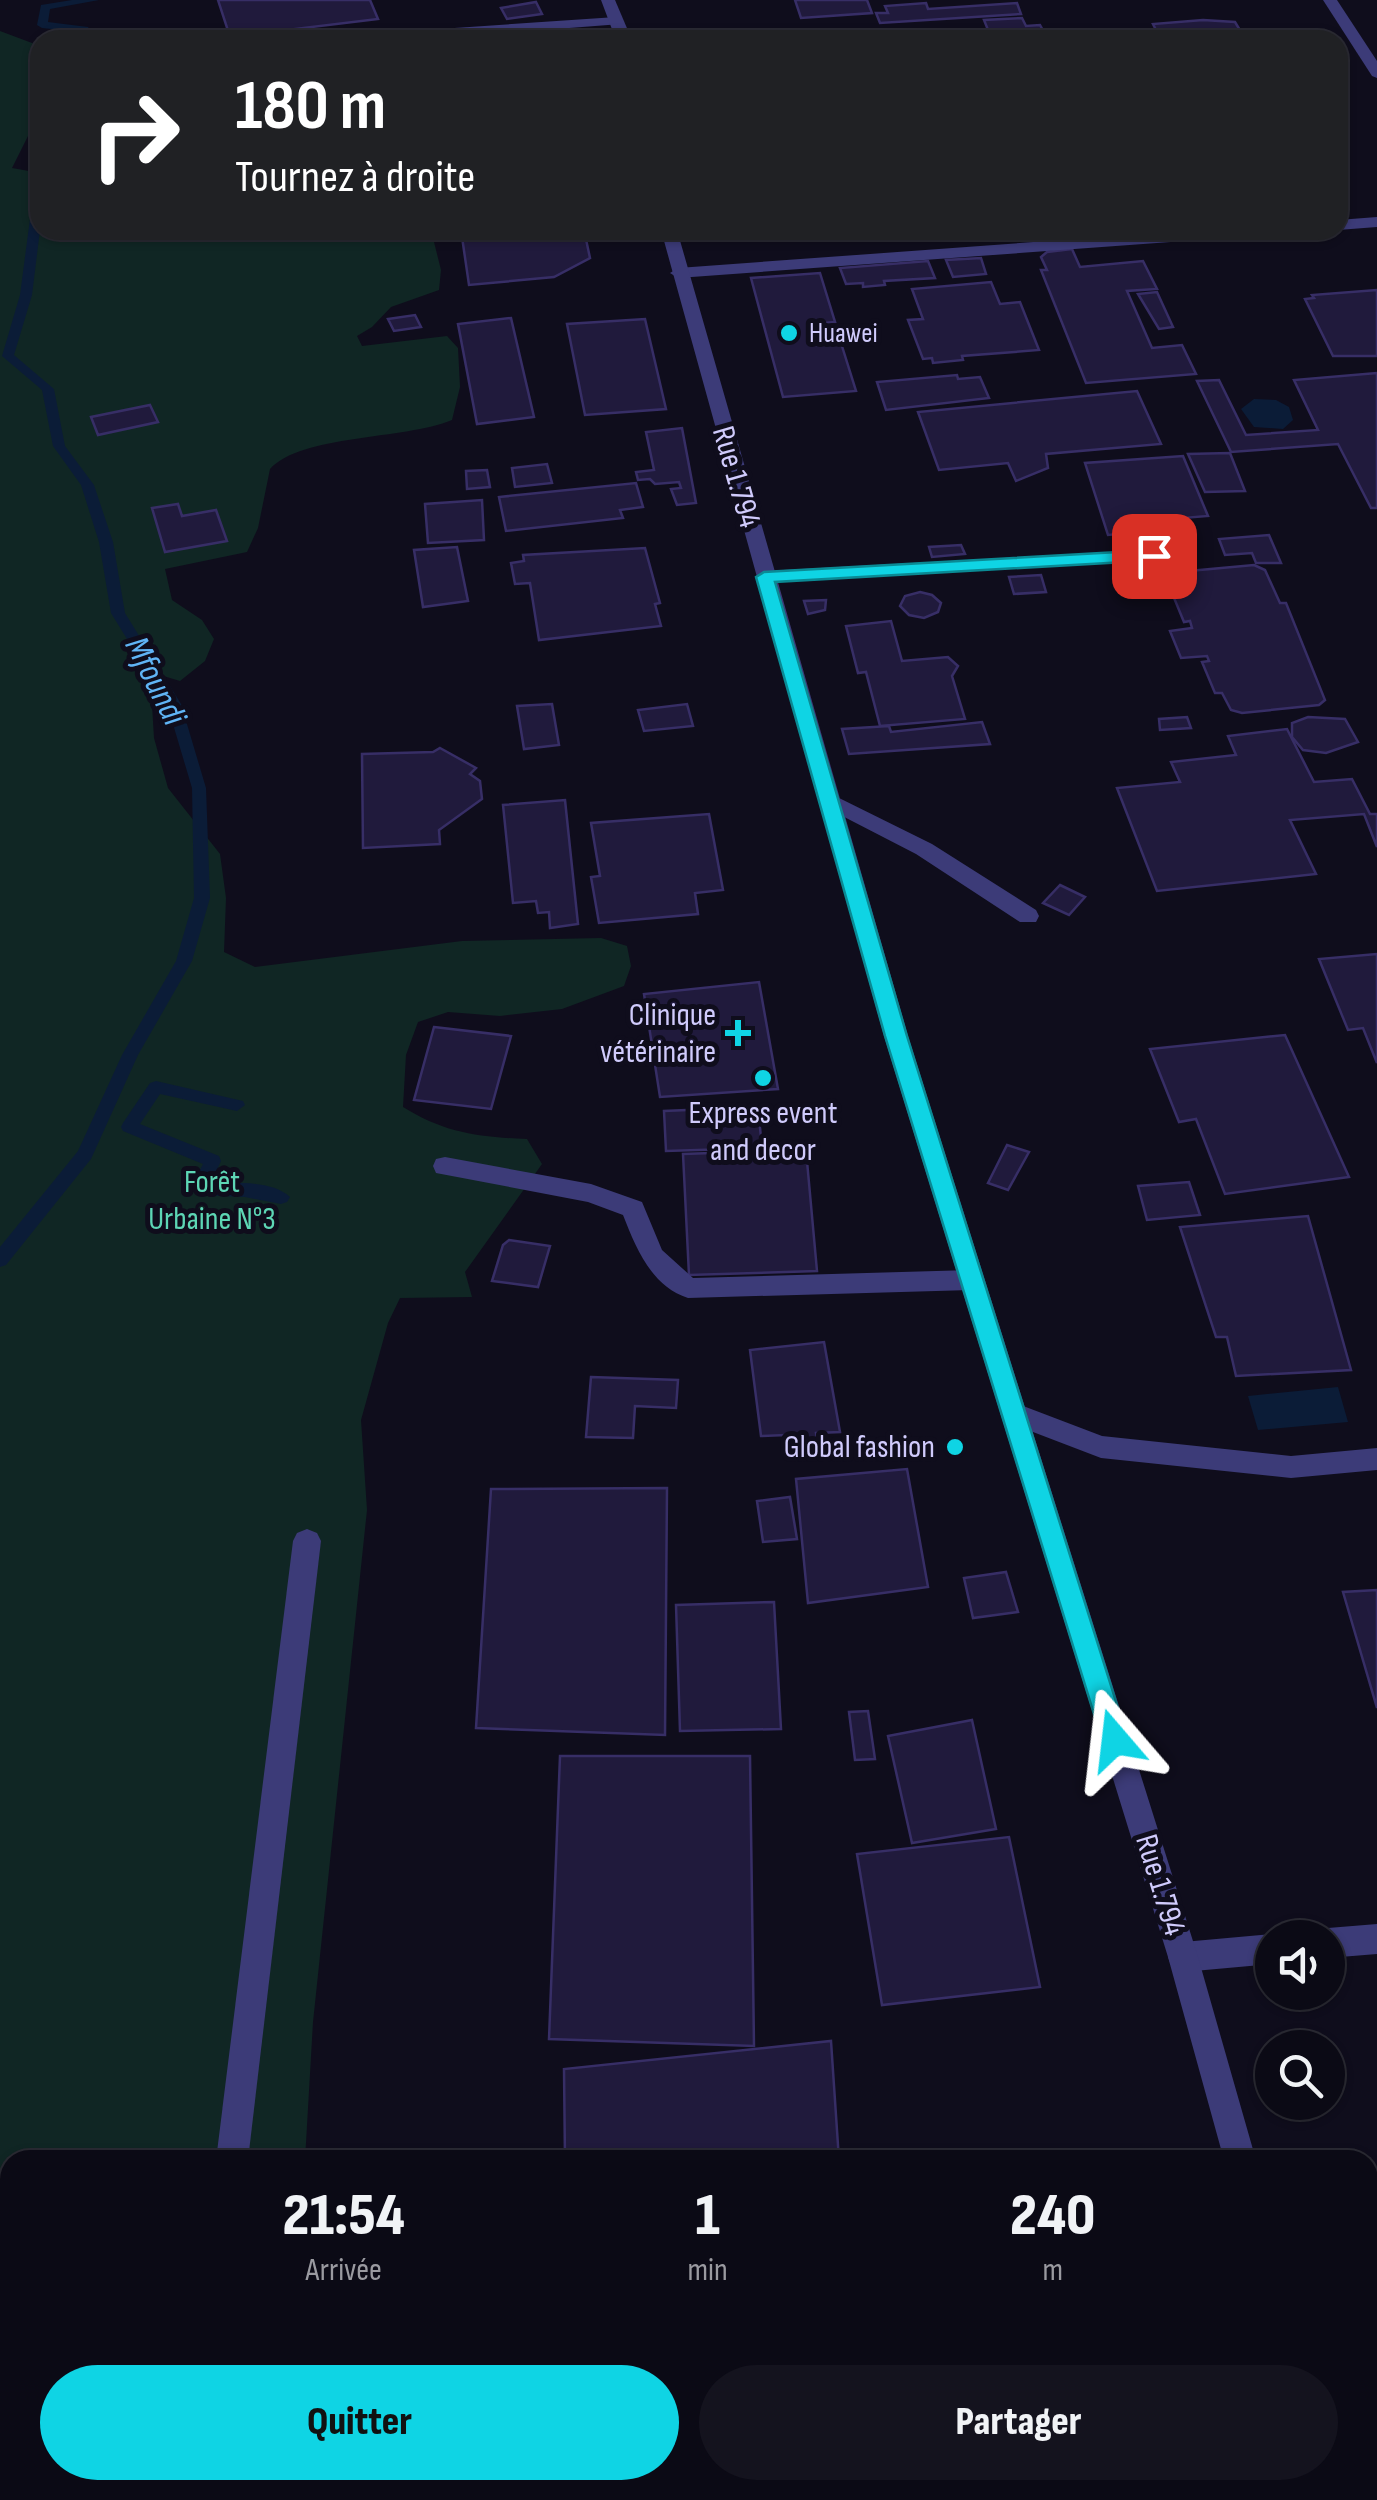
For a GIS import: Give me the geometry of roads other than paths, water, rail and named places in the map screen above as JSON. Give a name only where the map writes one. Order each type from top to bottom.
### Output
[{"type":"street","points":[[608,0],[620,30]]},
{"type":"street","points":[[1330,0],[1377,73]]},
{"type":"street","points":[[490,30],[616,21]]},
{"type":"street","points":[[1348,224],[1377,222]]},
{"type":"street","name":"Rue 1.794","points":[[670,240],[828,800],[1012,1414],[1183,1957],[1237,2150]]},
{"type":"street","points":[[678,273],[1131,240]]},
{"type":"street","points":[[764,577],[1154,556]]},
{"type":"street","points":[[828,800],[924,849],[1028,916]]},
{"type":"street","points":[[445,1166],[591,1192],[633,1209],[652,1256],[688,1288],[971,1280]]},
{"type":"street","points":[[1012,1414],[1100,1446],[1292,1467],[1377,1460]]},
{"type":"street","points":[[233,2150],[307,1541]]},
{"type":"street","points":[[1345,1942],[1377,1939]]},
{"type":"street","points":[[1183,1957],[1255,1951]]},
{"type":"water","points":[[1254,399],[1276,400],[1289,407],[1293,420],[1283,429],[1254,427],[1241,409]]},
{"type":"water","points":[[1338,1387],[1348,1422],[1258,1430],[1248,1396]]},
{"type":"waterway","name":"Mfoundi","points":[[85,30],[42,25],[45,7],[94,0]]},
{"type":"waterway","name":"Mfoundi","points":[[0,1260],[85,1154],[130,1055],[184,961],[202,898],[199,788],[174,704],[118,613],[106,542],[87,485],[59,446],[48,389],[8,356],[26,295],[33,240]]},
{"type":"waterway","points":[[237,1105],[156,1087],[129,1127],[213,1161],[202,1183],[206,1190],[245,1190],[281,1197]]},
{"type":"place","name":"Huawei","points":[[789,333]]},
{"type":"place","name":"Clinique vétérinaire","points":[[738,1033]]},
{"type":"place","name":"Express event and decor","points":[[763,1078]]},
{"type":"place","name":"Global fashion","points":[[955,1447]]},
{"type":"park label","name":"Forêt Urbaine N°3","points":[[212,1200]]}]
